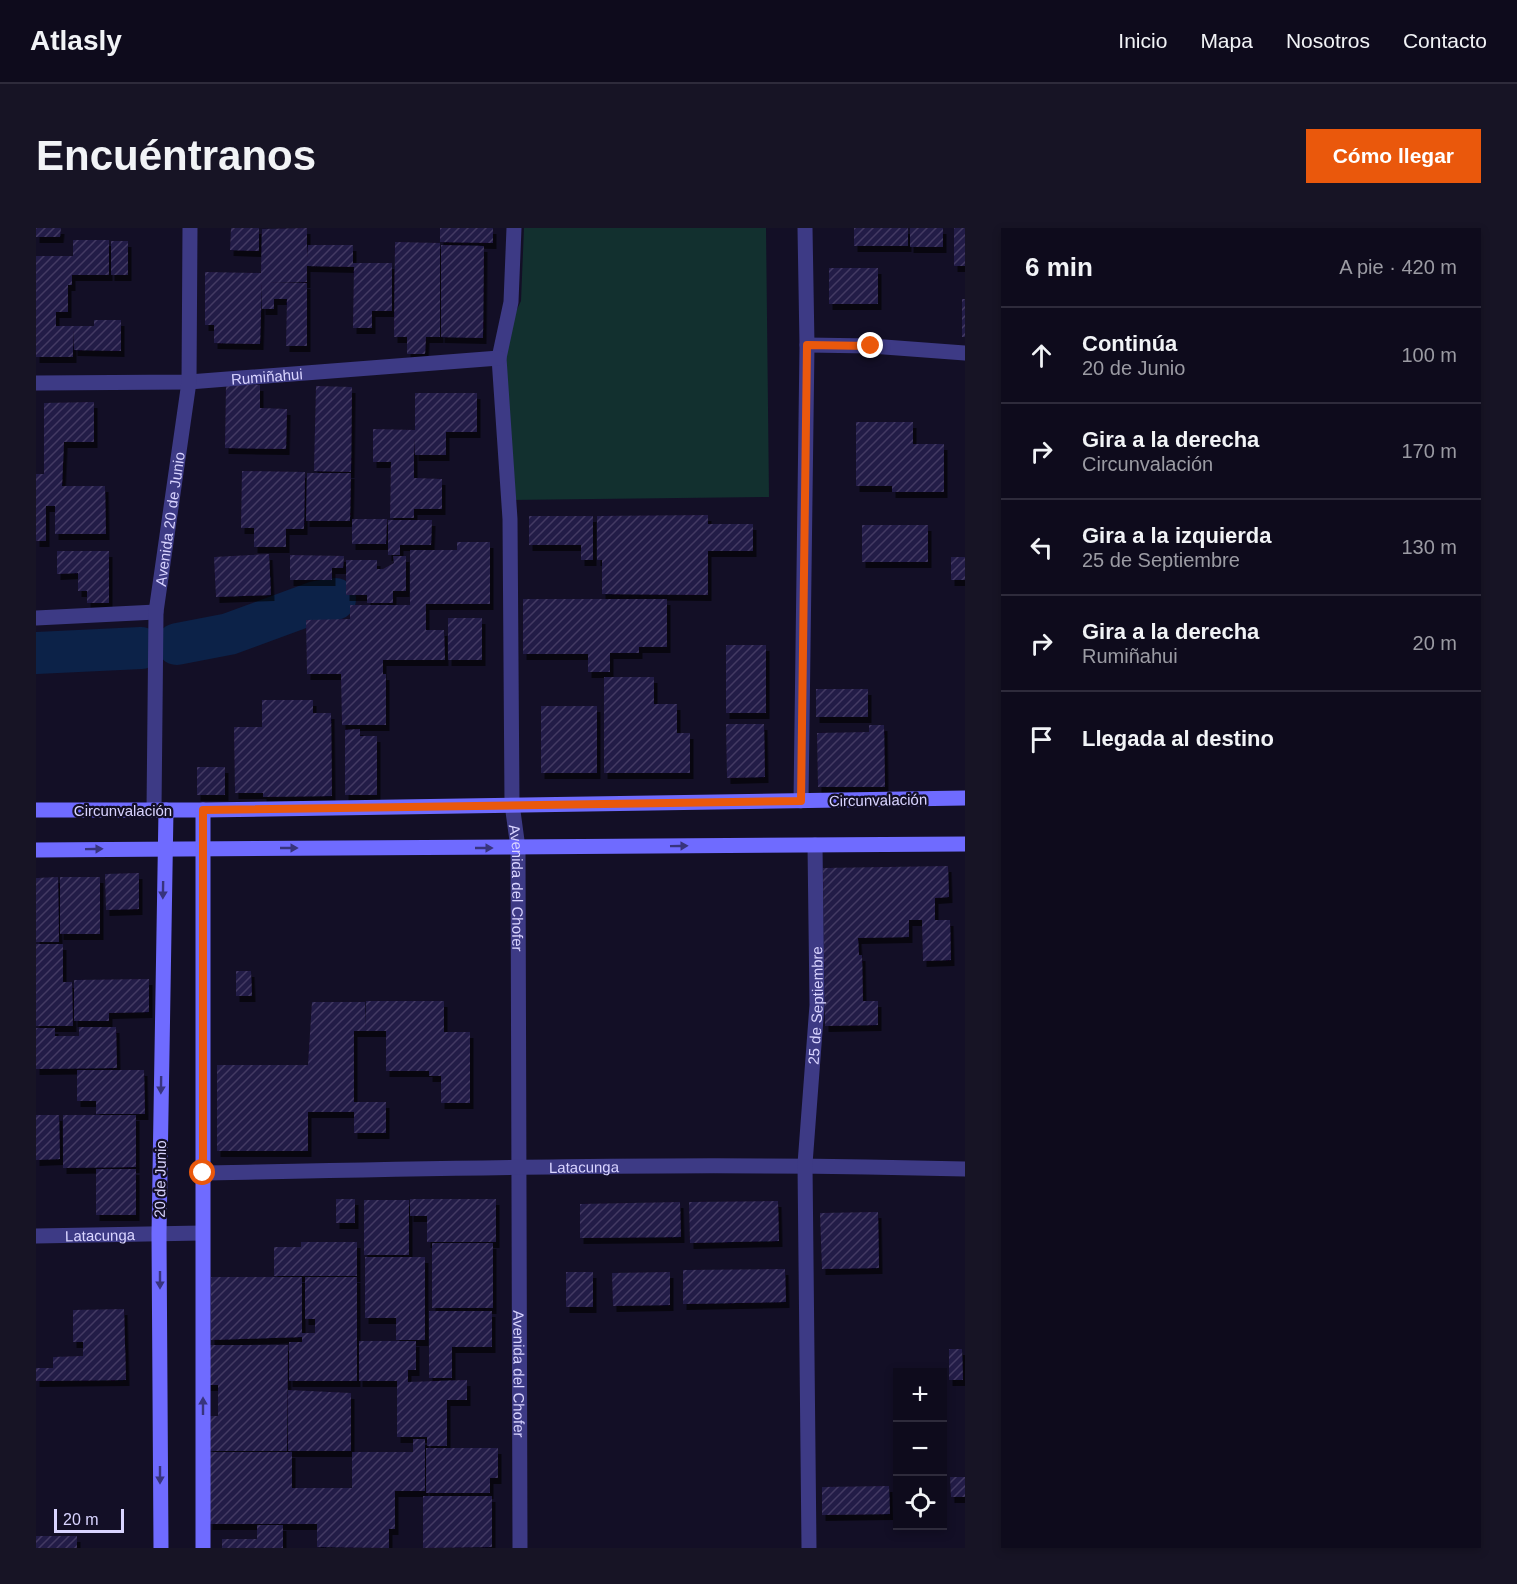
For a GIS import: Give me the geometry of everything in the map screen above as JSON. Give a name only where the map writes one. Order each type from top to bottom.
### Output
[{"type":"main road","name":"Circunvalación","points":[[36,810],[203,810],[965,798]]},
{"type":"main road","name":"20 de Junio","points":[[160,810],[163,848],[159,1234],[161,1548]]},
{"type":"main road","points":[[203,810],[203,1548]]},
{"type":"main road","points":[[36,850],[202,847],[518,848],[965,844]]},
{"type":"street","name":"Avenida 20 de Junio","points":[[160,810],[156,612],[189,382],[190,228]]},
{"type":"street","name":"Avenida del Chofer","points":[[514,228],[511,303],[498,358],[510,519],[512,804],[518,848],[520,1548]]},
{"type":"street","points":[[801,801],[807,345],[804,228]]},
{"type":"street","points":[[807,345],[871,346],[965,353]]},
{"type":"street","name":"Rumiñahui","points":[[36,383],[189,382],[498,358]]},
{"type":"street","points":[[36,618],[156,612]]},
{"type":"street","name":"25 de Septiembre","points":[[809,1548],[805,1164],[817,1005],[815,845]]},
{"type":"street","name":"Latacunga","points":[[203,1173],[518,1166],[805,1164],[965,1169]]},
{"type":"street","name":"Latacunga","points":[[36,1236],[202,1233]]},
{"type":"green space","points":[[524,228],[766,228],[769,497],[507,500],[502,340],[521,301]]},
{"type":"building","points":[[36,228],[61,228],[60,237],[36,237]]},
{"type":"building","points":[[231,228],[259,228],[259,251],[230,250]]},
{"type":"building","points":[[307,228],[307,258],[308,245],[353,245],[353,263],[392,263],[392,311],[372,311],[372,328],[353,328],[354,267],[307,266],[307,282],[270,282],[307,283],[307,346],[286,346],[287,299],[274,299],[274,309],[262,309],[262,282],[260,344],[214,343],[214,325],[205,325],[205,272],[261,273],[262,229]]},
{"type":"building","points":[[440,228],[493,228],[493,243],[440,242]]},
{"type":"building","points":[[854,228],[908,228],[908,246],[854,246]]},
{"type":"building","points":[[910,228],[943,228],[943,247],[910,247]]},
{"type":"building","points":[[954,228],[965,228],[965,266],[954,266]]},
{"type":"building","points":[[73,240],[109,240],[109,275],[72,275],[72,285],[68,285],[68,312],[56,312],[56,326],[94,326],[94,320],[121,320],[121,351],[74,350],[73,329],[73,357],[36,357],[36,256],[73,256]]},
{"type":"building","points":[[111,241],[128,241],[128,275],[111,275]]},
{"type":"building","points":[[395,242],[440,243],[440,337],[426,337],[425,354],[407,354],[407,337],[394,337]]},
{"type":"building","points":[[441,245],[484,246],[483,338],[441,337]]},
{"type":"building","points":[[829,268],[878,268],[878,304],[829,304]]},
{"type":"building","points":[[962,299],[965,299],[965,337],[962,337]]},
{"type":"building","points":[[226,385],[260,385],[260,408],[287,409],[286,449],[225,448]]},
{"type":"building","points":[[316,386],[352,387],[351,472],[314,471]]},
{"type":"building","points":[[415,393],[477,393],[477,432],[446,432],[446,455],[415,455],[414,437],[414,478],[442,479],[442,509],[414,509],[414,518],[390,518],[391,462],[373,462],[373,429],[415,430]]},
{"type":"building","points":[[94,402],[94,442],[64,442],[62,486],[105,486],[106,534],[55,534],[55,506],[46,506],[46,541],[36,541],[36,474],[44,474],[44,403]]},
{"type":"building","points":[[856,422],[913,422],[913,444],[944,444],[944,492],[892,492],[892,486],[856,486]]},
{"type":"building","points":[[242,471],[305,472],[304,529],[286,529],[286,547],[254,547],[254,528],[241,528]]},
{"type":"building","points":[[307,473],[351,473],[350,521],[306,521]]},
{"type":"building","points":[[708,515],[708,524],[753,524],[753,551],[708,551],[708,595],[602,594],[602,560],[597,560],[597,516]]},
{"type":"building","points":[[529,516],[593,516],[593,560],[581,560],[581,545],[529,545]]},
{"type":"building","points":[[352,519],[387,519],[386,544],[352,544]]},
{"type":"building","points":[[388,520],[432,520],[431,545],[400,545],[400,555],[388,555]]},
{"type":"building","points":[[862,525],[928,525],[928,562],[862,562]]},
{"type":"building","points":[[457,542],[490,542],[490,604],[426,604],[426,630],[444,630],[445,660],[383,660],[383,674],[386,674],[386,725],[342,725],[341,674],[307,674],[306,620],[350,619],[350,605],[410,605],[410,550],[457,550]]},
{"type":"building","points":[[57,551],[109,551],[109,603],[87,603],[87,591],[78,591],[78,573],[57,574]]},
{"type":"building","points":[[269,554],[271,595],[216,597],[214,557]]},
{"type":"building","points":[[290,555],[344,556],[343,568],[332,568],[332,580],[290,580]]},
{"type":"building","points":[[393,556],[406,556],[406,591],[393,591],[393,603],[367,603],[367,595],[346,595],[346,560],[377,560],[377,569],[383,569],[394,563]]},
{"type":"building","points":[[951,557],[965,557],[965,580],[951,580]]},
{"type":"building","points":[[523,599],[667,599],[667,647],[639,647],[639,653],[610,653],[610,672],[588,672],[588,654],[523,654]]},
{"type":"building","points":[[448,618],[482,618],[482,660],[448,660]]},
{"type":"building","points":[[726,645],[766,645],[766,713],[726,713]]},
{"type":"building","points":[[604,677],[654,677],[654,704],[677,704],[677,733],[690,733],[690,773],[604,773]]},
{"type":"building","points":[[816,689],[868,689],[868,717],[816,717]]},
{"type":"building","points":[[262,700],[313,700],[313,713],[331,713],[332,796],[263,797],[263,793],[235,793],[234,727],[262,727]]},
{"type":"building","points":[[541,706],[597,706],[597,773],[541,773]]},
{"type":"building","points":[[726,724],[764,724],[765,777],[727,778]]},
{"type":"building","points":[[869,725],[884,725],[885,787],[818,787],[817,733],[869,732]]},
{"type":"building","points":[[360,729],[360,736],[377,736],[377,795],[345,795],[345,730]]},
{"type":"building","points":[[197,767],[225,767],[225,795],[197,795]]},
{"type":"building","points":[[948,866],[949,897],[935,898],[935,920],[950,920],[951,960],[923,961],[922,920],[909,920],[909,937],[858,938],[859,955],[862,955],[863,1001],[878,1001],[878,1025],[825,1026],[823,868]]},
{"type":"building","points":[[139,873],[139,909],[106,910],[105,874]]},
{"type":"building","points":[[58,877],[59,942],[36,942],[36,878]]},
{"type":"building","points":[[60,877],[100,877],[100,934],[60,934]]},
{"type":"building","points":[[36,944],[63,944],[63,982],[72,982],[73,1026],[36,1026]]},
{"type":"building","points":[[236,971],[251,971],[252,996],[236,996]]},
{"type":"building","points":[[149,979],[149,1012],[109,1013],[109,1021],[74,1021],[74,980]]},
{"type":"building","points":[[366,1001],[444,1001],[444,1032],[470,1032],[470,1103],[441,1103],[441,1076],[429,1076],[429,1071],[386,1071],[386,1031],[354,1031],[354,1102],[386,1102],[386,1133],[354,1133],[354,1112],[308,1112],[308,1151],[217,1151],[217,1065],[308,1065],[312,1002],[365,1002],[366,1029]]},
{"type":"building","points":[[79,1027],[116,1027],[117,1068],[36,1069],[36,1028],[55,1028],[55,1036],[79,1036]]},
{"type":"building","points":[[77,1070],[144,1070],[145,1114],[96,1114],[96,1101],[77,1101]]},
{"type":"building","points":[[36,1115],[59,1115],[60,1159],[36,1160]]},
{"type":"building","points":[[63,1115],[136,1115],[136,1167],[63,1168]]},
{"type":"building","points":[[96,1169],[136,1169],[136,1215],[96,1215]]},
{"type":"building","points":[[336,1199],[355,1199],[355,1223],[336,1223]]},
{"type":"building","points":[[410,1199],[496,1199],[496,1242],[427,1242],[427,1216],[410,1216]]},
{"type":"building","points":[[364,1200],[409,1200],[409,1255],[364,1255]]},
{"type":"building","points":[[778,1201],[779,1241],[690,1243],[689,1202]]},
{"type":"building","points":[[680,1202],[681,1237],[580,1238],[580,1204]]},
{"type":"building","points":[[878,1212],[879,1268],[822,1269],[820,1213]]},
{"type":"building","points":[[301,1242],[357,1242],[357,1276],[274,1276],[274,1247],[301,1247]]},
{"type":"building","points":[[432,1243],[493,1243],[493,1308],[432,1308]]},
{"type":"building","points":[[365,1257],[425,1257],[425,1340],[396,1340],[396,1318],[365,1318]]},
{"type":"building","points":[[785,1269],[786,1302],[683,1304],[683,1270]]},
{"type":"building","points":[[566,1272],[593,1272],[593,1307],[566,1307]]},
{"type":"building","points":[[670,1272],[670,1305],[613,1306],[612,1273]]},
{"type":"building","points":[[211,1277],[302,1277],[302,1333],[315,1333],[315,1319],[305,1319],[305,1277],[357,1277],[357,1381],[289,1381],[289,1342],[302,1342],[302,1337],[211,1340]]},
{"type":"building","points":[[124,1309],[126,1380],[36,1381],[36,1368],[53,1368],[53,1357],[83,1356],[83,1342],[73,1342],[73,1310]]},
{"type":"building","points":[[429,1311],[492,1311],[492,1347],[452,1347],[452,1378],[429,1378]]},
{"type":"building","points":[[359,1341],[416,1341],[416,1370],[408,1370],[408,1382],[467,1380],[467,1400],[447,1400],[447,1446],[427,1446],[427,1437],[397,1437],[397,1381],[359,1381]]},
{"type":"building","points":[[207,1345],[288,1345],[287,1451],[209,1451],[209,1416],[218,1416],[218,1385],[207,1385]]},
{"type":"building","points":[[949,1349],[962,1349],[963,1380],[949,1380]]},
{"type":"building","points":[[288,1390],[351,1393],[351,1451],[288,1451]]},
{"type":"building","points":[[413,1439],[425,1439],[425,1491],[395,1491],[395,1529],[389,1529],[389,1548],[317,1547],[317,1524],[209,1524],[209,1452],[292,1452],[292,1488],[352,1488],[352,1452],[413,1452]]},
{"type":"building","points":[[426,1448],[498,1448],[498,1478],[490,1478],[490,1493],[426,1493]]},
{"type":"building","points":[[950,1477],[965,1477],[965,1497],[951,1497]]},
{"type":"building","points":[[889,1486],[890,1514],[822,1515],[822,1487]]},
{"type":"building","points":[[423,1496],[492,1496],[492,1547],[423,1548]]},
{"type":"building","points":[[257,1525],[283,1525],[283,1548],[222,1548],[222,1539],[257,1539]]},
{"type":"building","points":[[36,1536],[77,1536],[77,1548],[36,1548]]},
{"type":"waterway","points":[[177,644],[229,634],[316,602],[335,599]]},
{"type":"waterway","points":[[36,653],[141,648]]},
{"type":"route","points":[[203,1173],[203,810],[801,801],[807,345],[871,346]]}]
